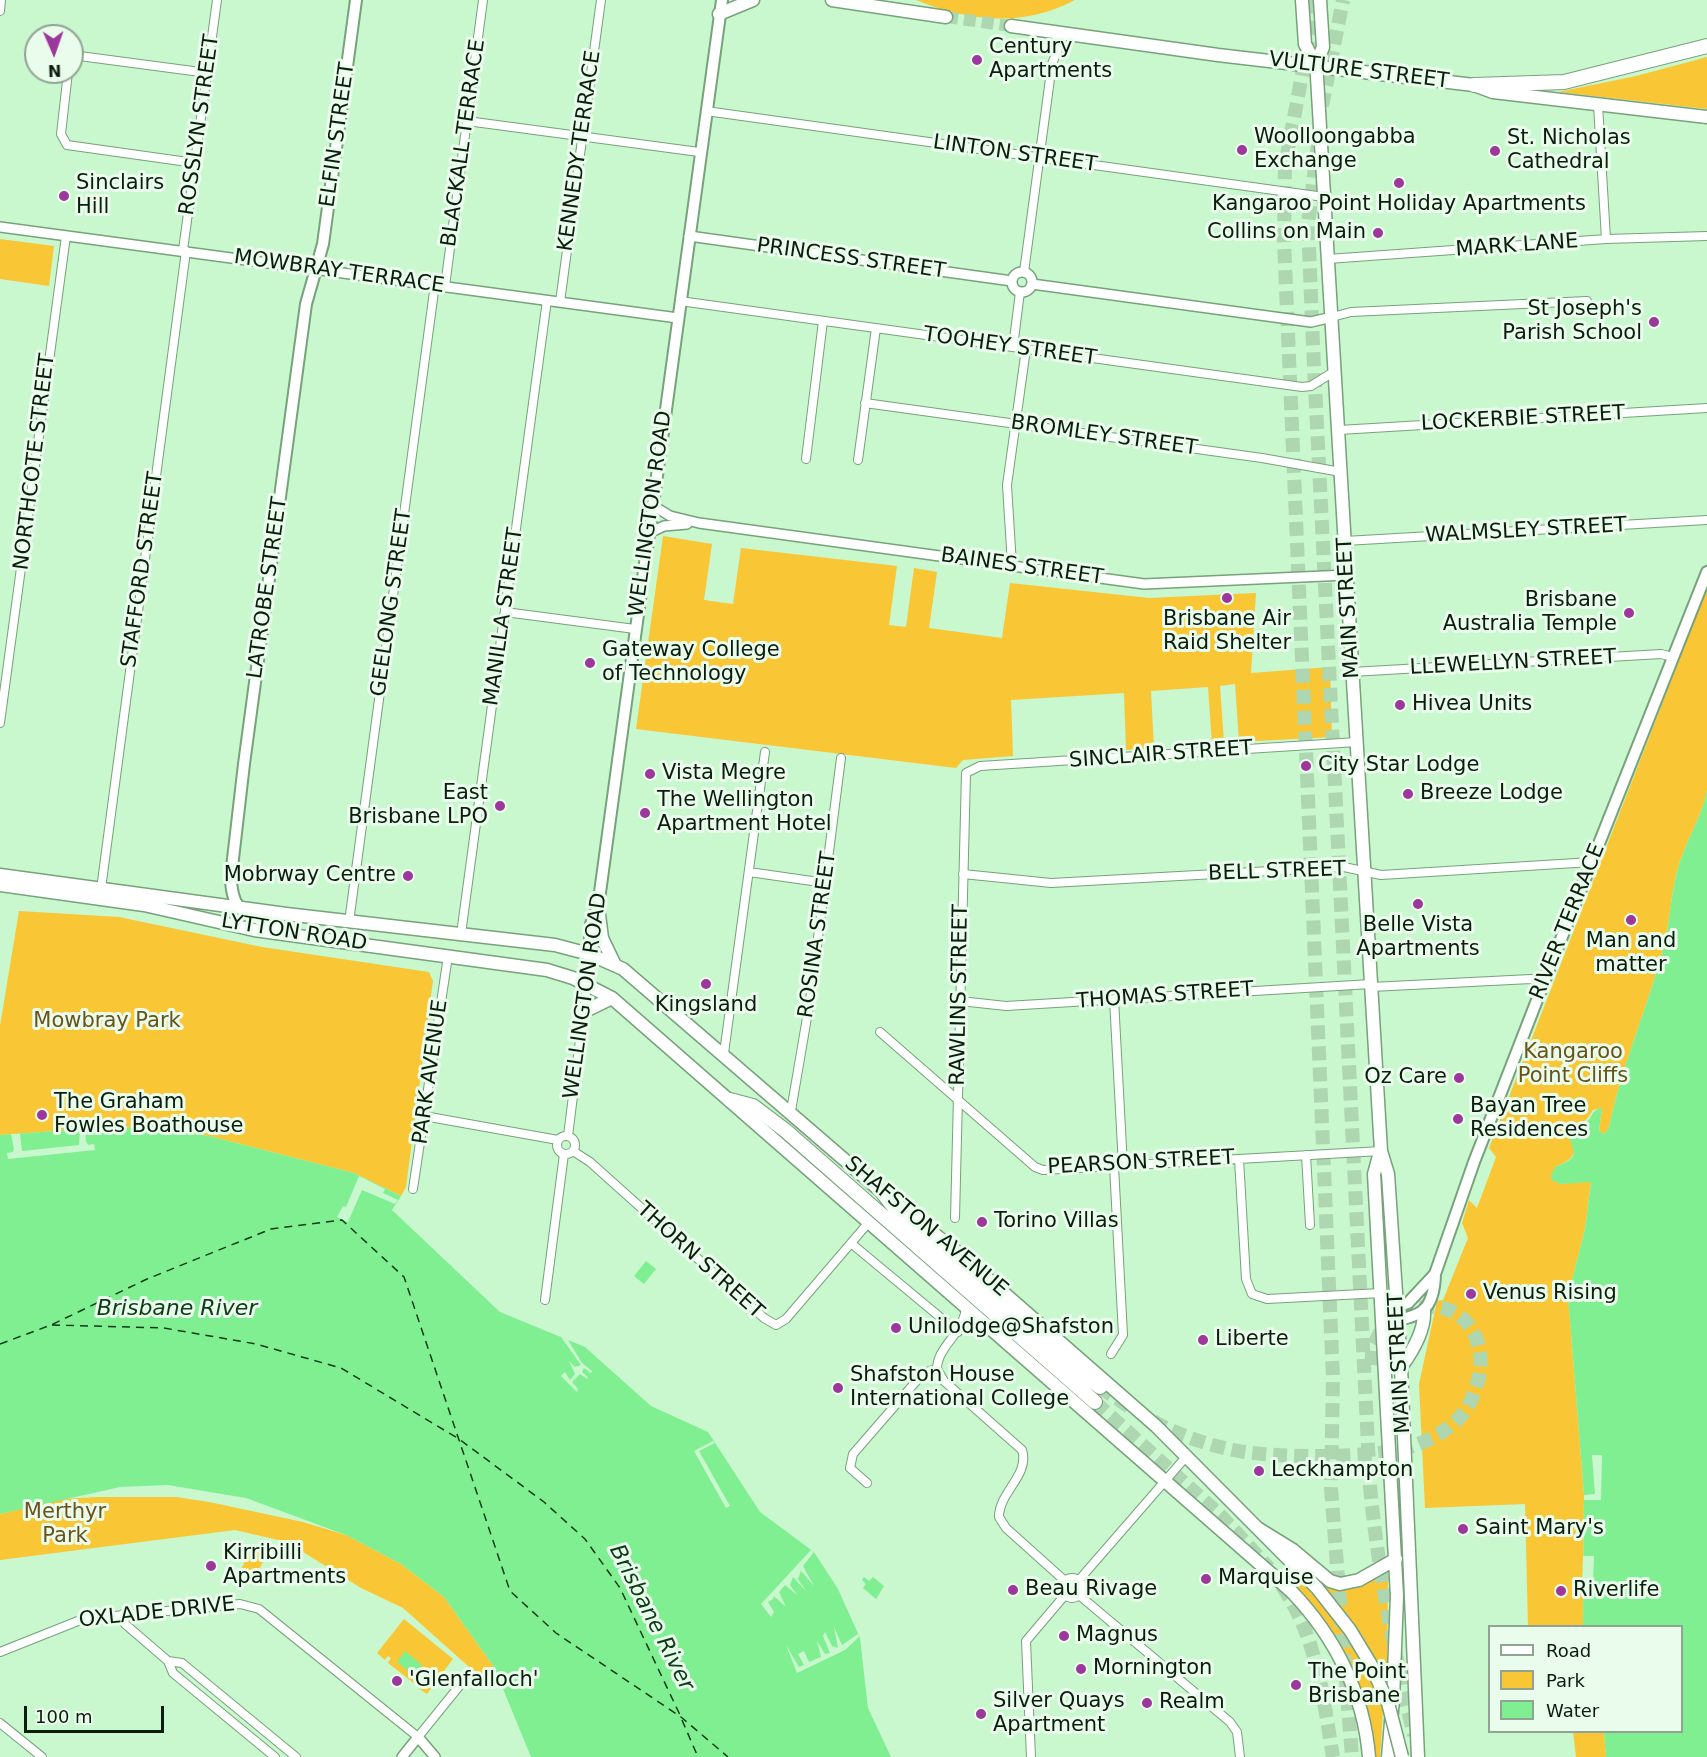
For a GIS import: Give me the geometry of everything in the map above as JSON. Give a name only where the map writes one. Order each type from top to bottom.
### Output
[{"type":"highway","points":[[1474,85],[1564,82],[1707,46]]},
{"type":"highway","points":[[730,1100],[753,1106],[786,1131],[1095,1402]]},
{"type":"highway","points":[[883,1193],[908,1224],[1065,1361],[1100,1388]]},
{"type":"main road","name":"ELFIN STREET","points":[[317,269],[326,227],[356,0]]},
{"type":"main road","name":"WELLINGTON ROAD","points":[[587,984],[591,924],[598,907],[699,152],[722,0]]},
{"type":"main road","points":[[719,14],[753,0]]},
{"type":"main road","points":[[832,0],[946,17]]},
{"type":"main road","name":"MAIN STREET","points":[[1302,0],[1305,44],[1316,65],[1380,1151],[1388,1174],[1398,1313],[1418,1757]]},
{"type":"main road","name":"MAIN STREET","points":[[1316,65],[1323,47],[1320,0]]},
{"type":"main road","name":"VULTURE STREET","points":[[1011,26],[1474,85],[1493,92],[1707,117]]},
{"type":"main road","name":"LATROBE STREET","points":[[240,908],[233,893],[231,876],[244,764],[306,304],[317,269]]},
{"type":"main road","name":"RIVER TERRACE","points":[[1382,1317],[1424,1311],[1435,1289],[1435,1274],[1474,1162],[1707,572]]},
{"type":"main road","name":"LYTTON ROAD","points":[[0,875],[349,922],[555,945],[589,954]]},
{"type":"main road","name":"LYTTON ROAD","points":[[0,885],[135,903],[281,934],[548,970],[587,984]]},
{"type":"main road","points":[[598,907],[602,938],[615,965]]},
{"type":"main road","points":[[240,908],[253,919],[271,923],[281,934]]},
{"type":"main road","name":"SHAFSTON AVENUE","points":[[589,954],[615,965],[648,987],[883,1193],[957,1252],[1156,1426],[1334,1607],[1370,1663],[1388,1703],[1402,1757]]},
{"type":"main road","name":"SHAFSTON AVENUE","points":[[587,984],[612,998],[1292,1592],[1322,1627],[1349,1676],[1362,1714],[1369,1757]]},
{"type":"main road","points":[[583,1012],[612,998]]},
{"type":"main road","name":"MAIN STREET","points":[[1380,1151],[1374,1174],[1396,1559],[1394,1699],[1388,1757]]},
{"type":"main road","name":"RIVER TERRACE","points":[[1398,1313],[1435,1274]]},
{"type":"main road","points":[[1401,1367],[1410,1355],[1425,1318],[1424,1311]]},
{"type":"main road","points":[[1258,1529],[1293,1550],[1329,1581],[1340,1584],[1359,1580],[1396,1559]]},
{"type":"street","points":[[0,10],[2,0]]},
{"type":"street","name":"ROSSLYN STREET","points":[[185,251],[217,0]]},
{"type":"street","name":"BLACKALL TERRACE","points":[[440,285],[467,121],[483,0]]},
{"type":"street","name":"KENNEDY TERRACE","points":[[560,302],[600,0]]},
{"type":"street","points":[[1024,272],[1052,64],[1064,34]]},
{"type":"street","points":[[84,57],[208,73]]},
{"type":"street","points":[[67,84],[61,134],[67,145],[195,163]]},
{"type":"street","points":[[1598,105],[1605,239]]},
{"type":"street","name":"LINTON STREET","points":[[706,111],[1324,197]]},
{"type":"street","points":[[467,121],[699,152]]},
{"type":"street","name":"MOWBRAY TERRACE","points":[[0,227],[678,318]]},
{"type":"street","name":"NORTHCOTE STREET","points":[[0,723],[66,236]]},
{"type":"street","name":"PRINCESS STREET","points":[[689,236],[1012,281]]},
{"type":"street","name":"MARK LANE","points":[[1328,259],[1605,239],[1707,236]]},
{"type":"street","name":"STAFFORD STREET","points":[[101,888],[185,251]]},
{"type":"street","points":[[1020,292],[1015,289],[1012,281],[1015,275],[1024,272]]},
{"type":"street","points":[[1020,292],[1029,289],[1032,284],[1031,278],[1024,272]]},
{"type":"street","points":[[1032,284],[1311,322],[1351,312],[1587,301]]},
{"type":"street","name":"GEELONG STREET","points":[[349,922],[440,285]]},
{"type":"street","points":[[1013,347],[1020,292]]},
{"type":"street","name":"MANILLA STREET","points":[[461,934],[547,300]]},
{"type":"street","name":"TOOHEY STREET","points":[[680,301],[1302,387],[1311,386],[1335,371]]},
{"type":"street","points":[[806,459],[824,321]]},
{"type":"street","points":[[858,460],[876,328]]},
{"type":"street","points":[[1012,565],[1007,495],[1026,349]]},
{"type":"street","name":"BROMLEY STREET","points":[[866,403],[1341,472]]},
{"type":"street","name":"LOCKERBIE STREET","points":[[1339,430],[1707,408]]},
{"type":"street","name":"BAINES STREET","points":[[652,505],[670,516],[699,523],[1151,584],[1347,574]]},
{"type":"street","name":"WALMSLEY STREET","points":[[1345,541],[1707,520]]},
{"type":"street","name":"BAINES STREET","points":[[649,533],[668,525],[699,523]]},
{"type":"street","points":[[505,612],[635,628]]},
{"type":"street","name":"LLEWELLYN STREET","points":[[1352,672],[1661,654],[1673,657]]},
{"type":"street","name":"SINCLAIR STREET","points":[[966,773],[980,766],[1357,742]]},
{"type":"street","points":[[724,1053],[765,752]]},
{"type":"street","name":"ROSINA STREET","points":[[791,1111],[795,1100],[826,883],[841,758]]},
{"type":"street","name":"RAWLINS STREET","points":[[955,1218],[966,773]]},
{"type":"street","name":"BELL STREET","points":[[963,874],[1051,884],[1344,867],[1381,875],[1592,862]]},
{"type":"street","points":[[749,872],[826,883]]},
{"type":"street","name":"PARK AVENUE","points":[[413,1189],[448,956]]},
{"type":"street","name":"THOMAS STREET","points":[[960,1001],[1006,1006],[1371,985],[1531,979],[1544,982]]},
{"type":"street","name":"WELLINGTON ROAD","points":[[568,1136],[587,984]]},
{"type":"street","points":[[1114,999],[1123,1166]]},
{"type":"street","name":"PEARSON STREET","points":[[880,1032],[1039,1169],[1380,1151]]},
{"type":"street","points":[[424,1116],[558,1140],[568,1136],[575,1143],[573,1151],[564,1154]]},
{"type":"street","points":[[558,1140],[558,1148],[564,1154]]},
{"type":"street","name":"THORN STREET","points":[[573,1151],[590,1162],[769,1323],[776,1325],[786,1319],[869,1222]]},
{"type":"street","points":[[545,1300],[564,1154]]},
{"type":"street","points":[[1306,1155],[1311,1225]]},
{"type":"street","points":[[1239,1159],[1246,1279],[1252,1294],[1267,1299],[1381,1293]]},
{"type":"street","points":[[1111,1354],[1123,1335],[1114,1166]]},
{"type":"street","points":[[852,1244],[958,1332]]},
{"type":"street","points":[[966,1306],[965,1318],[958,1332],[939,1356],[937,1369],[944,1381],[1022,1450],[1023,1467],[1003,1502],[999,1517],[1006,1528],[1065,1581]]},
{"type":"street","points":[[867,1483],[850,1468],[852,1454],[919,1378],[926,1372],[937,1369]]},
{"type":"street","points":[[1079,1580],[1185,1458]]},
{"type":"street","points":[[1071,1578],[1079,1580],[1082,1587],[1079,1595],[1072,1598],[1065,1595],[1062,1588],[1065,1581],[1071,1578]]},
{"type":"street","points":[[1031,1757],[1026,1641],[1065,1595]]},
{"type":"street","points":[[1079,1595],[1230,1722],[1237,1732],[1240,1757]]},
{"type":"street","name":"OXLADE DRIVE","points":[[0,1652],[63,1624],[83,1619],[240,1604],[251,1605],[260,1609],[418,1737]]},
{"type":"street","points":[[123,1614],[125,1624],[168,1662],[173,1673],[275,1757]]},
{"type":"street","points":[[168,1662],[182,1663],[296,1757]]},
{"type":"street","points":[[402,1757],[465,1679]]},
{"type":"street","points":[[0,1723],[42,1757]]},
{"type":"street","points":[[418,1737],[435,1757]]},
{"type":"green space","points":[[916,0],[1075,0],[1036,15],[996,18],[955,13]]},
{"type":"green space","points":[[1707,57],[1707,109],[1558,92],[1636,76]]},
{"type":"green space","points":[[0,239],[54,246],[49,286],[0,279]]},
{"type":"green space","points":[[663,536],[712,544],[704,600],[733,604],[741,548],[897,566],[889,625],[906,627],[914,568],[937,572],[929,628],[1002,638],[1010,583],[1149,598],[1256,593],[1251,673],[1330,667],[1332,737],[1239,742],[1235,684],[1220,686],[1224,743],[1212,744],[1208,687],[1151,691],[1154,748],[1126,750],[1124,693],[1011,700],[1013,756],[963,760],[956,768],[636,729]]},
{"type":"green space","name":"Kangaroo Point Cliffs","points":[[1707,589],[1707,791],[1701,812],[1680,861],[1665,943],[1620,1084],[1609,1128],[1604,1134],[1599,1131],[1602,1108],[1593,1110],[1569,1138],[1574,1148],[1572,1156],[1555,1167],[1560,1184],[1591,1181],[1585,1229],[1568,1296],[1584,1495],[1583,1625],[1528,1625],[1525,1504],[1425,1508],[1419,1384],[1437,1301],[1443,1300],[1468,1238],[1462,1223],[1469,1200],[1477,1208],[1496,1157],[1489,1148]]},
{"type":"green space","name":"Mowbray Park","points":[[19,911],[119,917],[262,947],[429,972],[433,981],[406,1187],[401,1196],[354,1173],[209,1136],[145,1127],[0,1135],[0,1026]]},
{"type":"green space","name":"Merthyr Park","points":[[176,1497],[209,1502],[303,1522],[346,1535],[401,1564],[444,1597],[494,1667],[478,1687],[477,1674],[403,1608],[361,1588],[287,1542],[235,1530],[0,1560],[0,1514],[61,1499]]},
{"type":"green space","points":[[252,1545],[268,1551],[255,1579],[240,1572]]},
{"type":"green space","points":[[1290,1569],[1333,1617],[1364,1666],[1383,1710],[1380,1757],[1375,1757],[1364,1702],[1346,1657],[1320,1617],[1284,1574]]},
{"type":"green space","points":[[1388,1569],[1387,1686],[1362,1635],[1322,1583],[1343,1590]]},
{"type":"green space","points":[[404,1619],[453,1659],[427,1694],[418,1688],[422,1683],[419,1680],[415,1684],[388,1663],[391,1658],[388,1656],[385,1660],[377,1653]]},
{"type":"green space","points":[[1573,1733],[1604,1733],[1606,1757],[1576,1757]]},
{"type":"water","points":[[1707,791],[1707,1757],[1606,1757],[1604,1733],[1683,1733],[1683,1625],[1583,1625],[1584,1495],[1568,1296],[1585,1229],[1591,1182],[1560,1184],[1552,1180],[1551,1176],[1555,1167],[1569,1160],[1574,1154],[1569,1129],[1584,1124],[1595,1111],[1602,1108],[1599,1131],[1604,1134],[1609,1128],[1620,1084],[1665,943],[1680,861],[1701,812]]},
{"type":"water","name":"Brisbane River","points":[[145,1127],[209,1136],[354,1173],[401,1196],[392,1210],[500,1312],[585,1347],[651,1406],[708,1432],[760,1512],[814,1552],[838,1589],[860,1638],[868,1708],[891,1757],[531,1757],[494,1667],[444,1597],[401,1564],[346,1535],[246,1498],[168,1485],[120,1487],[0,1514],[0,1135]]},
{"type":"water","points":[[646,1261],[656,1269],[644,1284],[634,1276]]},
{"type":"water","points":[[864,1577],[869,1581],[873,1577],[884,1586],[876,1599],[863,1588],[866,1584],[862,1580]]},
{"type":"water","points":[[405,1651],[422,1665],[414,1676],[397,1662]]},
{"type":"pier","points":[[80,1129],[85,1129],[86,1141],[88,1145],[94,1144],[95,1150],[8,1159],[7,1153],[13,1152],[14,1149],[11,1134],[20,1134],[22,1151],[79,1145]]},
{"type":"pier","points":[[359,1176],[385,1189],[383,1193],[398,1200],[395,1204],[362,1190],[348,1222],[337,1217],[343,1206],[346,1207]]},
{"type":"pier","points":[[561,1337],[568,1340],[582,1363],[592,1371],[591,1373],[584,1368],[582,1372],[588,1377],[587,1379],[580,1374],[572,1382],[578,1389],[577,1392],[561,1376],[565,1372],[570,1380],[575,1374],[569,1361],[575,1367],[581,1365]]},
{"type":"pier","points":[[713,1441],[715,1443],[699,1451],[730,1506],[726,1508],[694,1451]]},
{"type":"pier","points":[[1592,1455],[1602,1455],[1601,1500],[1584,1500],[1584,1495],[1595,1494]]},
{"type":"pier","points":[[811,1550],[814,1552],[803,1566],[814,1586],[801,1571],[798,1579],[806,1591],[793,1577],[790,1585],[797,1595],[785,1585],[779,1592],[786,1607],[774,1596],[768,1602],[774,1612],[771,1617],[761,1604]]},
{"type":"pier","points":[[1583,1556],[1594,1556],[1593,1586],[1582,1586]]},
{"type":"pier","points":[[834,1627],[842,1645],[858,1634],[859,1637],[845,1650],[797,1673],[786,1645],[799,1667],[804,1665],[798,1654],[804,1651],[809,1662],[821,1657],[817,1641],[825,1654],[830,1653],[823,1636],[825,1632],[832,1646],[838,1648]]},
{"type":"ferry route","points":[[0,1344],[51,1325],[147,1279],[271,1229],[342,1220],[404,1277],[510,1591],[556,1633],[681,1717],[728,1757]]},
{"type":"ferry route","points":[[52,1325],[164,1328],[256,1344],[341,1368],[459,1439],[544,1502],[585,1539],[620,1588],[680,1715]]},
{"type":"ferry route","points":[[682,1720],[698,1757]]},
{"type":"tunnel","points":[[1316,0],[1285,166],[1284,241],[1333,1378],[1331,1488],[1352,1757]]},
{"type":"tunnel","points":[[1322,106],[1343,0]]},
{"type":"tunnel","points":[[946,17],[1011,26]]},
{"type":"tunnel","points":[[1318,143],[1308,224],[1370,1486],[1377,1549],[1414,1735]]},
{"type":"tunnel","points":[[1153,1421],[1202,1442],[1250,1453],[1323,1456],[1394,1451],[1431,1439],[1450,1427],[1460,1417],[1469,1405],[1478,1381],[1479,1345],[1475,1334],[1460,1316],[1438,1307],[1418,1308],[1386,1321],[1373,1346],[1371,1367]]},
{"type":"tunnel","points":[[1100,1387],[1131,1408]]},
{"type":"tunnel","points":[[1095,1402],[1221,1516],[1269,1568]]},
{"type":"tunnel","points":[[1282,1586],[1294,1606],[1311,1647],[1322,1690],[1333,1757]]},
{"type":"place","name":"Century Apartments","points":[[977,60]]},
{"type":"place","name":"Woolloongabba Exchange","points":[[1242,150]]},
{"type":"place","name":"St. Nicholas Cathedral","points":[[1495,151]]},
{"type":"place","name":"Kangaroo Point Holiday Apartments","points":[[1399,183]]},
{"type":"place","name":"Sinclairs Hill","points":[[64,196]]},
{"type":"place","name":"Collins on Main","points":[[1378,233]]},
{"type":"place","name":"St Joseph's Parish School","points":[[1654,322]]},
{"type":"place","name":"Brisbane Air Raid Shelter","points":[[1227,598]]},
{"type":"place","name":"Brisbane Australia Temple","points":[[1629,613]]},
{"type":"place","name":"Gateway College of Technology","points":[[590,663]]},
{"type":"place","name":"Hivea Units","points":[[1400,705]]},
{"type":"place","name":"City Star Lodge","points":[[1306,766]]},
{"type":"place","name":"Vista Megre","points":[[650,774]]},
{"type":"place","name":"Breeze Lodge","points":[[1408,794]]},
{"type":"place","name":"East Brisbane LPO","points":[[500,806]]},
{"type":"place","name":"The Wellington Apartment Hotel","points":[[645,813]]},
{"type":"place","name":"Mobrway Centre","points":[[408,876]]},
{"type":"place","name":"Belle Vista Apartments","points":[[1418,904]]},
{"type":"place","name":"Man and matter","points":[[1631,920]]},
{"type":"place","name":"Kingsland","points":[[706,984]]},
{"type":"place","name":"Oz Care","points":[[1459,1078]]},
{"type":"place","name":"The Graham Fowles Boathouse","points":[[42,1115]]},
{"type":"place","name":"Bayan Tree Residences","points":[[1458,1119]]},
{"type":"place","name":"Torino Villas","points":[[982,1222]]},
{"type":"place","name":"Venus Rising","points":[[1471,1294]]},
{"type":"place","name":"Unilodge@Shafston","points":[[896,1328]]},
{"type":"place","name":"Liberte","points":[[1203,1340]]},
{"type":"place","name":"Shafston House International College","points":[[838,1388]]},
{"type":"place","name":"Leckhampton","points":[[1259,1471]]},
{"type":"place","name":"Saint Mary's","points":[[1463,1529]]},
{"type":"place","name":"Kirribilli Apartments","points":[[211,1566]]},
{"type":"place","name":"Marquise","points":[[1206,1579]]},
{"type":"place","name":"Beau Rivage","points":[[1013,1590]]},
{"type":"place","name":"Riverlife","points":[[1561,1591]]},
{"type":"place","name":"Magnus","points":[[1064,1636]]},
{"type":"place","name":"Mornington","points":[[1081,1669]]},
{"type":"place","name":"'Glenfalloch'","points":[[397,1681]]},
{"type":"place","name":"The Point Brisbane","points":[[1296,1685]]},
{"type":"place","name":"Realm","points":[[1147,1703]]},
{"type":"place","name":"Silver Quays Apartment","points":[[981,1714]]}]
